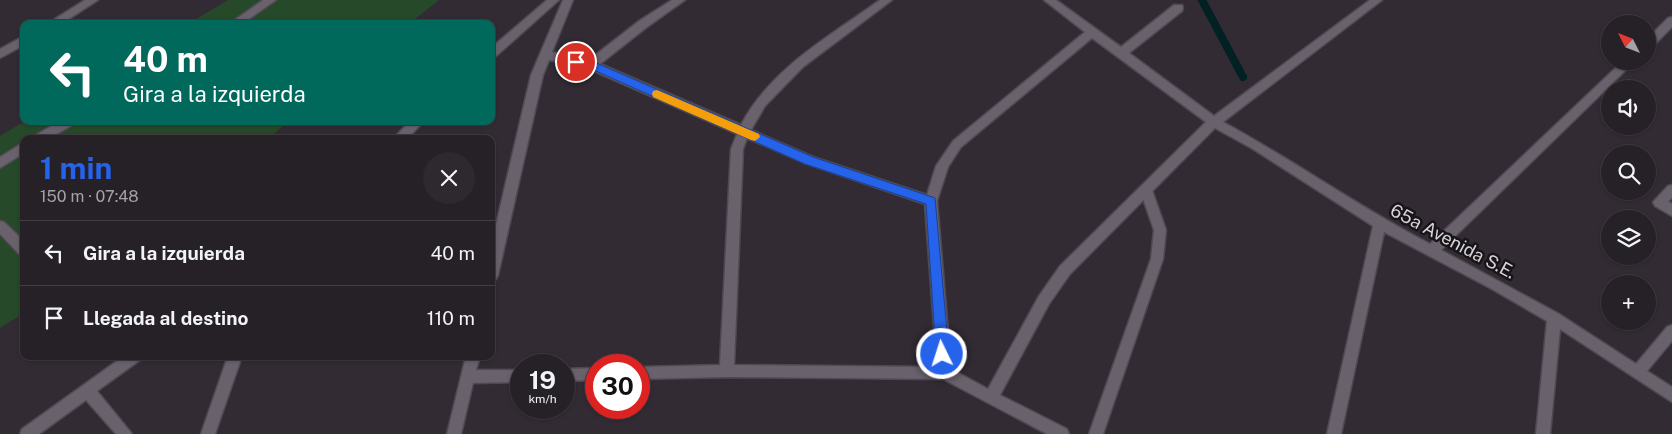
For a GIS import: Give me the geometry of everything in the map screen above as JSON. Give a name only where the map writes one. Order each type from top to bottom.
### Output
[{"type":"street","points":[[59,20],[92,0]]},
{"type":"street","points":[[240,20],[271,0]]},
{"type":"street","points":[[495,51],[554,0]]},
{"type":"street","points":[[495,258],[537,75],[568,0]]},
{"type":"street","points":[[591,65],[643,24],[680,0]]},
{"type":"street","points":[[727,371],[737,149],[742,132],[758,105],[784,76],[887,0]]},
{"type":"street","name":"65a Avenida S.E.","points":[[1049,0],[1214,122],[1257,146],[1380,224],[1495,284],[1554,318],[1672,395]]},
{"type":"street","points":[[991,398],[1044,300],[1065,270],[1214,122],[1377,0]]},
{"type":"street","points":[[1120,54],[1178,8]]},
{"type":"street","points":[[1656,36],[1672,21]]},
{"type":"street","points":[[944,373],[931,201],[942,166],[957,144],[1092,32]]},
{"type":"street","points":[[0,54],[20,42]]},
{"type":"street","points":[[545,55],[591,65],[809,160],[931,201]]},
{"type":"street","points":[[1431,251],[1621,70]]},
{"type":"street","points":[[45,135],[63,125]]},
{"type":"street","points":[[403,135],[414,125]]},
{"type":"street","points":[[0,163],[20,150]]},
{"type":"street","points":[[1096,434],[1157,258],[1160,230],[1146,190]]},
{"type":"street","points":[[1672,190],[1659,202],[1672,211]]},
{"type":"street","points":[[1334,434],[1380,224]]},
{"type":"street","points":[[0,226],[20,246]]},
{"type":"street","points":[[1543,434],[1554,318]]},
{"type":"street","points":[[1638,372],[1672,331]]},
{"type":"street","points":[[27,434],[128,360]]},
{"type":"street","points":[[208,434],[234,360]]},
{"type":"street","points":[[454,434],[471,360]]},
{"type":"street","points":[[650,373],[727,371],[944,373],[1062,434]]},
{"type":"street","points":[[468,377],[510,376]]},
{"type":"street","points":[[87,390],[125,434]]},
{"type":"green space","points":[[228,0],[439,0],[414,20],[195,20]]},
{"type":"green space","points":[[20,124],[284,125],[273,135],[20,135],[20,316],[0,328],[0,136]]},
{"type":"waterway","points":[[1202,0],[1243,77]]},
{"type":"slow traffic","points":[[657,94],[755,137]]},
{"type":"route","points":[[576,62],[591,65],[809,160],[931,201],[942,354]]}]
